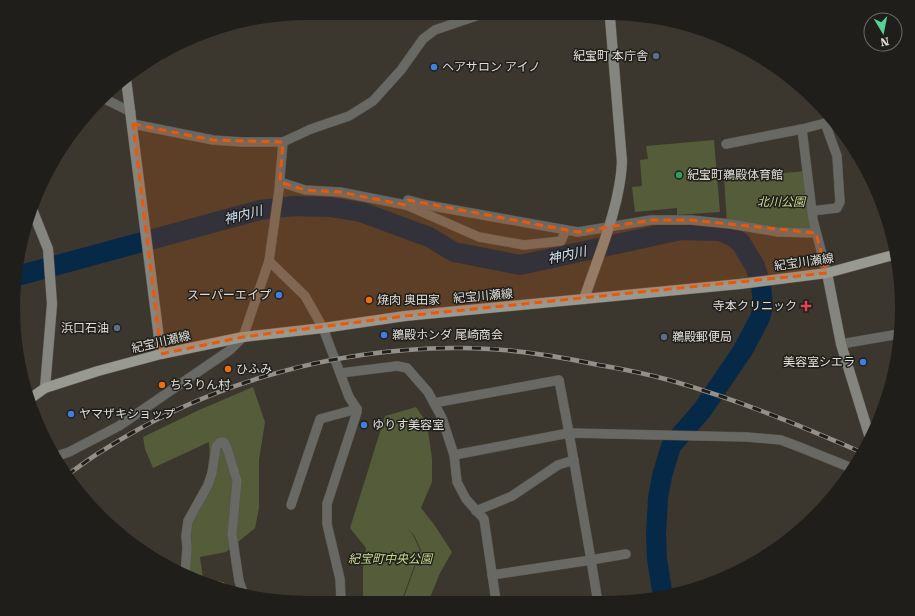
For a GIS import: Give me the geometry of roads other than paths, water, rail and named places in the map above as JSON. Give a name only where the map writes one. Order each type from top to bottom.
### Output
[{"type":"main road","name":"紀宝川瀬線","points":[[34,396],[45,388],[98,371],[161,354],[243,337],[323,328],[405,316],[740,284],[827,273],[890,256]]},
{"type":"street","points":[[133,124],[213,140],[283,142],[311,129],[349,116],[373,101],[401,70],[423,39],[435,30],[464,20]]},
{"type":"street","points":[[584,299],[609,227],[621,176],[622,162],[610,20]]},
{"type":"street","points":[[127,85],[161,354]]},
{"type":"street","points":[[108,100],[131,112]]},
{"type":"street","points":[[726,144],[827,122]]},
{"type":"street","points":[[812,211],[837,208],[840,202],[837,156],[830,126]]},
{"type":"street","points":[[802,129],[816,233],[827,273],[841,344],[867,430]]},
{"type":"street","points":[[61,455],[119,426],[230,350],[243,337],[269,261],[274,233],[283,142]]},
{"type":"street","points":[[279,186],[305,190],[340,192],[406,205],[479,237],[524,245],[561,241],[566,230]]},
{"type":"street","points":[[406,205],[408,200],[427,205],[578,232],[651,220],[691,220],[731,224],[778,232],[816,233]]},
{"type":"street","points":[[35,216],[48,249],[52,304],[45,388]]},
{"type":"street","points":[[269,261],[305,296],[323,328],[349,396],[357,409],[327,504],[327,524],[340,579],[341,596]]},
{"type":"street","points":[[841,344],[894,335]]},
{"type":"street","points":[[341,373],[397,366],[407,368],[428,392],[442,418],[454,455],[457,482],[466,499],[484,519],[495,596]]},
{"type":"street","points":[[434,403],[559,380],[597,596]]},
{"type":"street","points":[[291,505],[320,418],[357,409]]},
{"type":"street","points":[[454,455],[569,433],[748,437],[781,440],[847,466]]},
{"type":"street","points":[[186,568],[186,536],[188,521],[208,485],[212,473],[216,447],[220,442],[224,442],[237,481],[232,534],[239,581],[241,588]]},
{"type":"street","points":[[476,511],[512,496],[558,465],[574,460]]},
{"type":"street","points":[[492,575],[626,554]]},
{"type":"waterway","name":"神内川","points":[[22,275],[260,210],[293,206],[330,207],[361,212],[429,237],[454,252],[520,265],[681,230],[720,231],[732,236],[741,243],[755,266],[761,285],[763,306],[760,318],[743,350],[703,409],[671,446],[662,476],[658,498],[656,535],[657,559],[662,590]]},
{"type":"railway","points":[[72,472],[142,427],[183,407],[226,389],[315,363],[361,355],[407,350],[453,348],[508,350],[545,355],[661,378],[694,387],[743,404],[857,450]]},
{"type":"place","name":"紀宝町 本庁舎","points":[[656,56]]},
{"type":"place","name":"ヘアサロン アイノ","points":[[434,67]]},
{"type":"place","name":"紀宝町鵜殿体育館","points":[[679,175]]},
{"type":"place","name":"スーパーエイプ","points":[[279,295]]},
{"type":"place","name":"焼肉 奥田家","points":[[369,300]]},
{"type":"place","name":"寺本クリニック","points":[[806,306]]},
{"type":"place","name":"浜口石油","points":[[117,328]]},
{"type":"place","name":"鵜殿ホンダ 尾崎商会","points":[[384,335]]},
{"type":"place","name":"鵜殿郵便局","points":[[664,337]]},
{"type":"place","name":"美容室シエラ","points":[[863,362]]},
{"type":"place","name":"ひふみ","points":[[228,369]]},
{"type":"place","name":"ちろりん村","points":[[162,385]]},
{"type":"place","name":"ヤマザキショップ","points":[[71,414]]},
{"type":"place","name":"ゆりす美容室","points":[[364,425]]},
{"type":"park label","name":"北川公園","points":[[781,202]]},
{"type":"park label","name":"紀宝町中央公園","points":[[390,559]]}]
